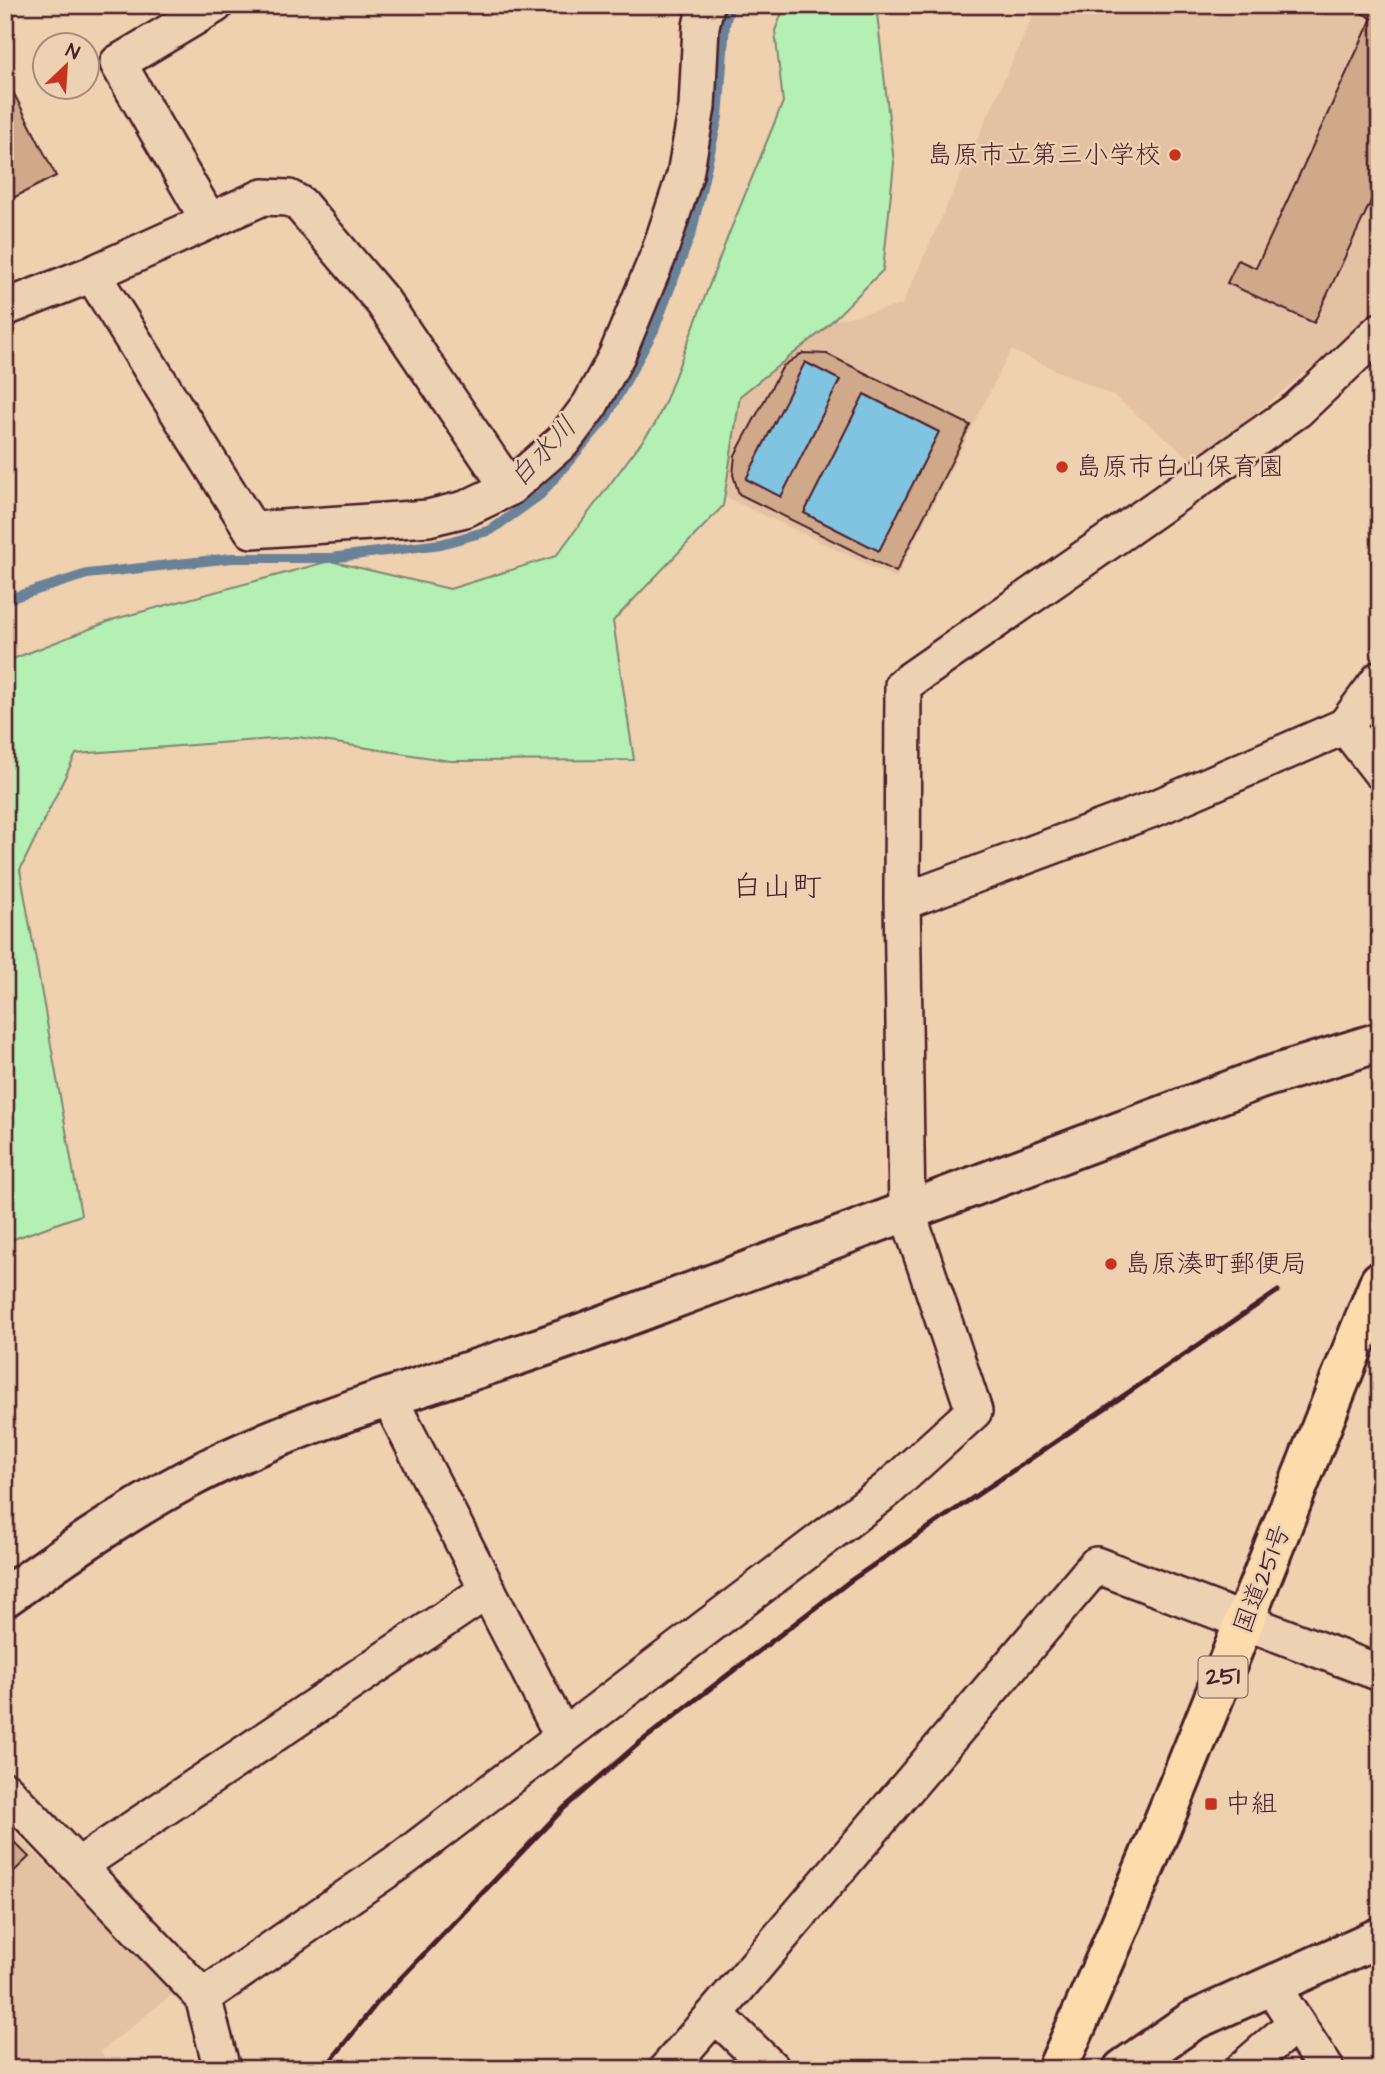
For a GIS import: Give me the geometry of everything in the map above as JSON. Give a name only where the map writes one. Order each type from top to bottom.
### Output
[{"type":"highway","name":"国道251号","points":[[1057,2069],[1097,1981],[1245,1623],[1380,1282]]},
{"type":"street","points":[[209,221],[118,63],[215,5]]},
{"type":"street","points":[[92,274],[252,530],[428,518],[465,509],[509,488],[563,441],[590,405],[617,355],[658,256],[685,175],[697,107],[701,26],[706,5]]},
{"type":"street","points":[[5,309],[92,274],[263,197],[289,198],[300,204],[383,302],[509,488]]},
{"type":"street","points":[[203,1997],[404,1858],[887,1490],[974,1411],[908,1211],[902,902],[903,685],[1297,410],[1380,331]]},
{"type":"street","points":[[902,902],[1158,807],[1345,726],[1380,679]]},
{"type":"street","points":[[1345,726],[1380,771]]},
{"type":"street","points":[[5,1597],[99,1531],[186,1480],[275,1441],[389,1398],[529,1352],[1263,1079],[1380,1042]]},
{"type":"street","points":[[389,1398],[563,1737]]},
{"type":"street","points":[[667,2069],[1096,1565],[1380,1673]]},
{"type":"street","points":[[78,1866],[488,1590]]},
{"type":"street","points":[[5,1790],[203,1997],[222,2069]]},
{"type":"street","points":[[1123,2069],[1192,2021],[1380,1937]]},
{"type":"street","points":[[1272,1985],[1326,2069]]},
{"type":"street","points":[[715,2014],[772,2069]]},
{"type":"street","points":[[1243,2069],[1296,2023]]},
{"type":"shaded area","name":"島原市立第三小学校","points":[[1038,5],[1380,5],[1380,310],[1196,463],[1114,396],[1011,350],[896,578],[717,493],[734,386],[799,328],[902,305]]},
{"type":"shaded area","points":[[5,1823],[174,1993],[101,2051],[110,2069],[5,2069]]},
{"type":"green space","points":[[785,5],[876,5],[894,163],[883,270],[822,331],[740,396],[723,506],[613,621],[634,760],[450,761],[298,737],[76,754],[20,870],[81,1215],[5,1242],[5,662],[115,619],[330,561],[450,589],[556,556],[655,424],[665,402],[728,236],[783,102],[775,31]]},
{"type":"water","points":[[805,362],[840,380],[781,497],[746,479]]},
{"type":"water","points":[[864,394],[939,432],[879,551],[804,513]]},
{"type":"building","points":[[1357,5],[1380,5],[1380,182],[1314,323],[1227,283],[1238,260],[1256,268],[1372,18],[1355,10]]},
{"type":"building","points":[[9,84],[56,176],[5,202],[5,86]]},
{"type":"building","points":[[803,353],[827,354],[970,425],[896,572],[739,494],[733,475],[735,455],[783,366]],"holes":[[[805,362],[840,380],[781,497],[746,479]],[[864,394],[939,432],[879,551],[804,513]]]},
{"type":"building","points":[[5,1833],[29,1857],[5,1880]]},
{"type":"waterway","name":"白水川","points":[[5,600],[87,574],[232,558],[330,558],[441,544],[491,530],[540,495],[605,419],[654,330],[692,231],[718,117],[725,24],[730,5]]},
{"type":"railway","points":[[324,2069],[377,2003],[564,1808],[638,1744],[850,1581],[1278,1291]]},
{"type":"place","name":"島原市立第三小学校","points":[[1175,155]]},
{"type":"place","name":"島原市白山保育園","points":[[1062,467]]},
{"type":"place","name":"島原湊町郵便局","points":[[1111,1264]]},
{"type":"place","name":"中組","points":[[1211,1804]]},
{"type":"district","name":"白山町","points":[[777,887]]}]
